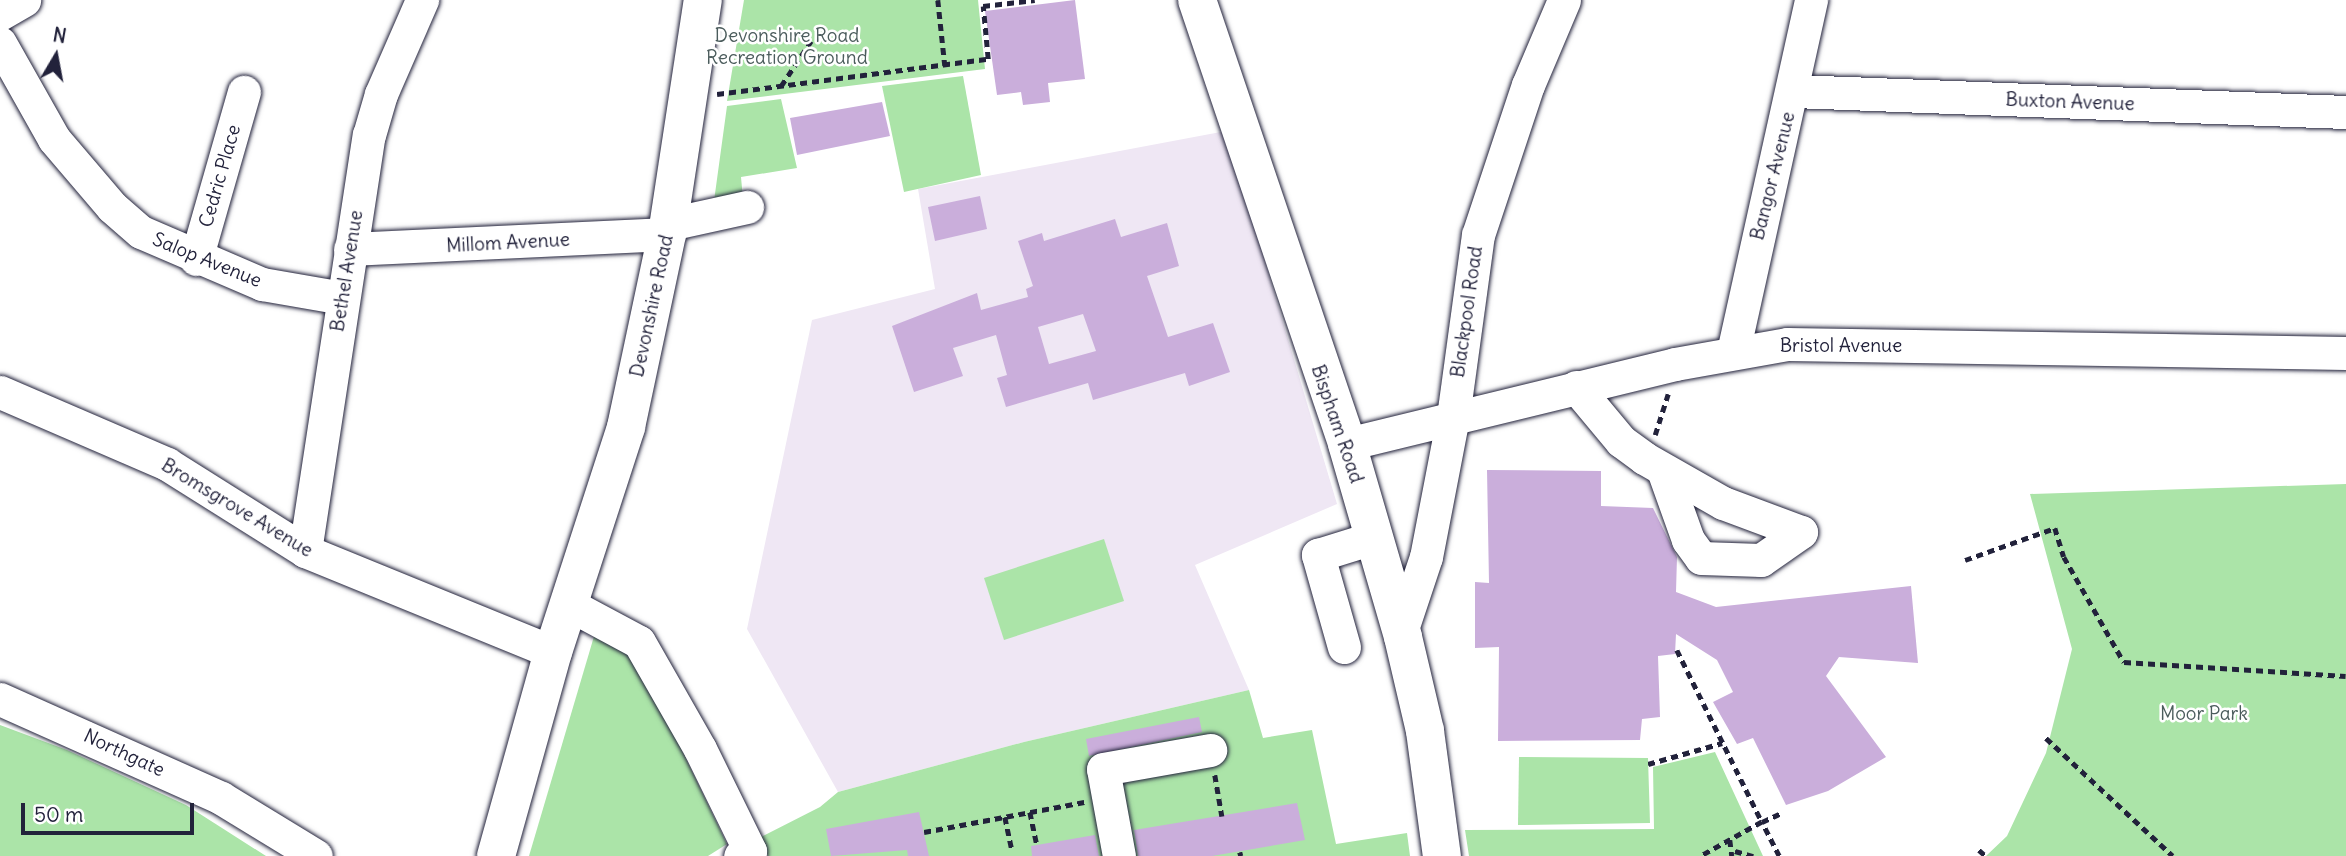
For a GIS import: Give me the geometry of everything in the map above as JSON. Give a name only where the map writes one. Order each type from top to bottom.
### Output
[{"type":"main road","name":"Devonshire Road","points":[[496,856],[553,652],[626,427],[668,229],[703,0]]},
{"type":"main road","name":"Bispham Road","points":[[1197,0],[1347,444],[1401,632],[1425,731],[1442,856]]},
{"type":"street","points":[[0,14],[24,0]]},
{"type":"street","name":"Bethel Avenue","points":[[305,551],[350,249],[381,94],[422,0]]},
{"type":"street","name":"Blackpool Road","points":[[1401,632],[1426,557],[1453,417],[1478,236],[1528,85],[1564,0]]},
{"type":"street","name":"Bangor Avenue","points":[[1733,352],[1771,174],[1794,91],[1811,0]]},
{"type":"street","name":"Salop Avenue","points":[[0,43],[54,139],[111,207],[141,233],[196,259],[262,284],[343,298]]},
{"type":"street","name":"Buxton Avenue","points":[[1794,91],[2346,112]]},
{"type":"street","name":"Cedric Place","points":[[196,259],[244,92]]},
{"type":"street","name":"Millom Avenue","points":[[350,249],[668,229],[747,208]]},
{"type":"street","name":"Bristol Avenue","points":[[1347,444],[1675,364],[1787,344],[2346,353]]},
{"type":"street","points":[[1576,387],[1621,441],[1654,464]]},
{"type":"street","name":"Bromsgrove Avenue","points":[[0,392],[167,464],[305,551],[553,652]]},
{"type":"street","points":[[1344,647],[1318,555],[1373,538]]},
{"type":"street","points":[[570,605],[639,642],[700,749],[750,851],[740,856]]},
{"type":"street","name":"Northgate","points":[[0,699],[220,798],[316,856]]},
{"type":"street","points":[[1119,856],[1103,769],[1210,750]]},
{"type":"path","points":[[938,0],[946,66]]},
{"type":"path","points":[[688,97],[988,60],[983,6],[1035,0]]},
{"type":"path","points":[[781,87],[811,41]]},
{"type":"path","points":[[1654,464],[1658,428],[1675,364]]},
{"type":"path","points":[[1965,560],[2055,528],[2064,557],[2124,662],[2346,676]]},
{"type":"path","points":[[1677,650],[1779,856]]},
{"type":"path","points":[[2046,738],[2173,856]]},
{"type":"path","points":[[1648,764],[1722,743]]},
{"type":"path","points":[[1210,750],[1222,816]]},
{"type":"path","points":[[924,832],[1109,798]]},
{"type":"path","points":[[1030,812],[1037,845]]},
{"type":"path","points":[[1701,856],[1783,812]]},
{"type":"path","points":[[1005,817],[1012,850]]},
{"type":"path","points":[[1730,840],[1733,853],[1753,856]]},
{"type":"path","points":[[1979,850],[1986,856]]},
{"type":"shaded area","points":[[1226,131],[1337,504],[1195,565],[1249,690],[1024,742],[838,792],[747,629],[812,320],[935,289],[918,189]]},
{"type":"green space","name":"Devonshire Road Recreation Ground","points":[[744,0],[978,0],[985,69],[727,101]]},
{"type":"green space","points":[[963,76],[981,175],[904,192],[882,86]]},
{"type":"green space","points":[[781,99],[797,168],[741,177],[743,199],[714,201],[727,106]]},
{"type":"green space","name":"Moor Park","points":[[2346,484],[2346,856],[1986,856],[2007,836],[2046,753],[2072,649],[2030,494]]},
{"type":"green space","points":[[1104,539],[1124,601],[1004,640],[984,578]]},
{"type":"green space","points":[[595,633],[638,659],[727,844],[708,856],[529,856]]},
{"type":"green space","points":[[1249,690],[1263,738],[1312,730],[1336,844],[1407,833],[1410,856],[768,856],[761,837],[820,807],[838,792],[1024,742]]},
{"type":"green space","points":[[0,725],[67,750],[186,805],[266,856],[0,856]]},
{"type":"green space","points":[[1715,752],[1763,856],[1469,856],[1465,830],[1654,829],[1653,767]]},
{"type":"green space","points":[[1519,757],[1648,758],[1650,823],[1518,825]]},
{"type":"building","points":[[1075,0],[1085,79],[1048,83],[1050,102],[1023,105],[1021,92],[997,95],[985,11]]},
{"type":"building","points":[[882,102],[890,136],[797,155],[790,118]]},
{"type":"building","points":[[980,196],[987,229],[935,241],[928,207]]},
{"type":"building","points":[[1115,219],[1121,237],[1167,223],[1179,266],[1147,276],[1168,337],[1213,323],[1230,372],[1189,386],[1185,373],[1093,400],[1088,383],[1006,407],[997,378],[1007,375],[996,335],[953,348],[963,376],[914,392],[892,326],[977,293],[981,310],[1028,297],[1026,289],[1033,286],[1018,241],[1042,233],[1044,241]],"holes":[[[1083,314],[1096,351],[1049,364],[1038,327]]]},
{"type":"building","points":[[1487,470],[1601,471],[1601,506],[1653,508],[1677,557],[1676,592],[1716,607],[1911,586],[1918,663],[1839,657],[1826,676],[1886,757],[1828,791],[1786,805],[1753,738],[1737,744],[1713,702],[1733,692],[1717,660],[1676,634],[1675,654],[1658,656],[1660,717],[1642,719],[1640,740],[1498,741],[1499,647],[1475,648],[1475,582],[1489,583]]},
{"type":"building","points":[[1199,717],[1202,732],[1089,756],[1086,739]]},
{"type":"building","points":[[1297,803],[1305,840],[1212,856],[1138,856],[1134,830]]},
{"type":"building","points":[[919,812],[929,856],[908,856],[907,850],[831,856],[826,829]]},
{"type":"building","points":[[1095,835],[1099,856],[1032,856],[1031,846]]}]
